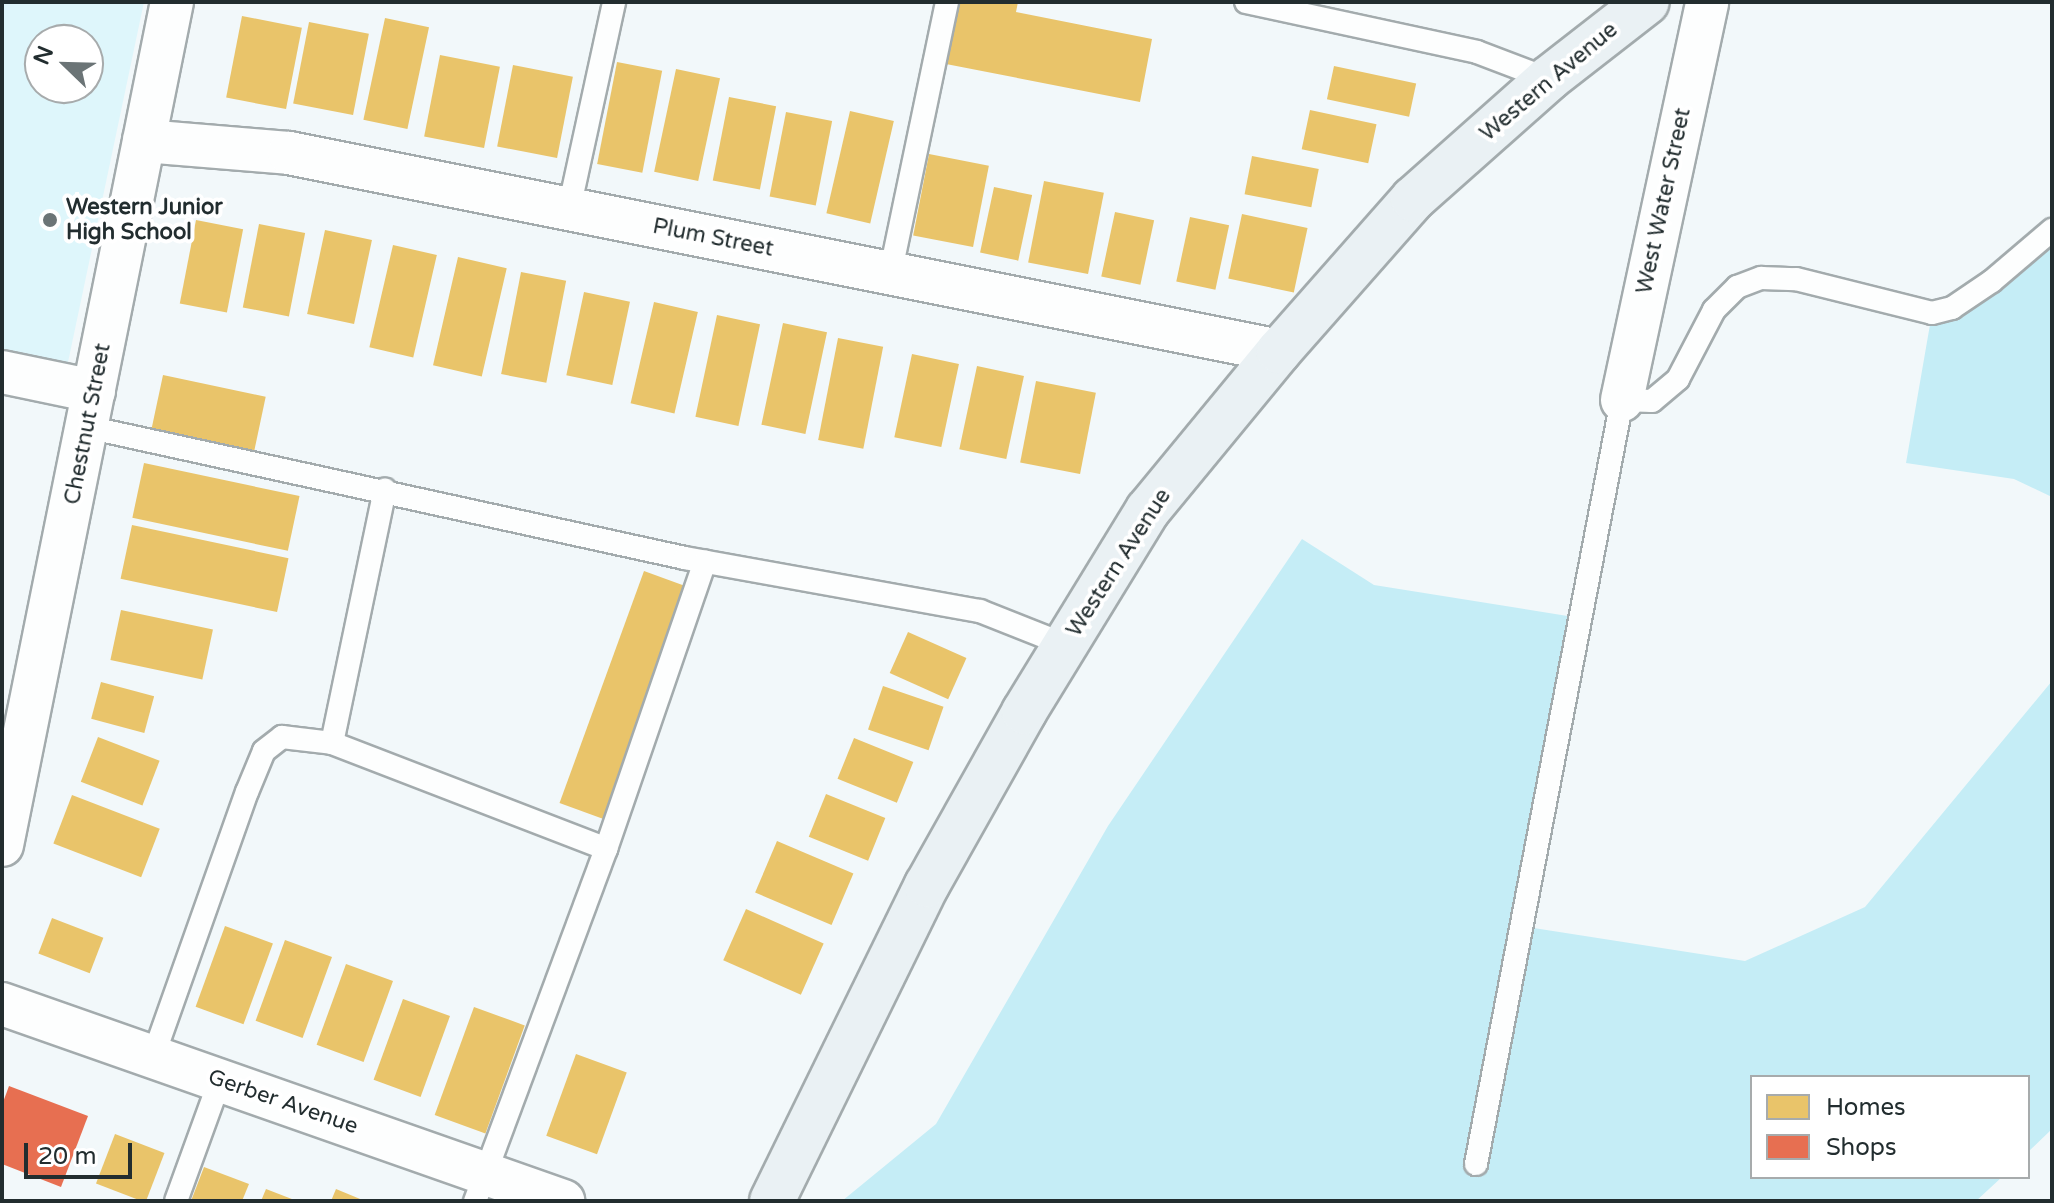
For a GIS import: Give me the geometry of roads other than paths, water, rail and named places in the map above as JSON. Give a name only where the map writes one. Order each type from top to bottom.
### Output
[{"type":"main road","name":"Western Avenue","points":[[772,1201],[927,885],[1148,510],[1279,351],[1413,199],[1548,79],[1647,2]]},
{"type":"street","name":"Chestnut Street","points":[[2,845],[172,2]]},
{"type":"street","name":"West Water Street","points":[[1622,400],[1707,2]]},
{"type":"street","name":"Plum Street","points":[[144,141],[289,153],[1279,351]]},
{"type":"street","points":[[2,372],[91,409]]},
{"type":"street","name":"Gerber Avenue","points":[[2,1004],[220,1080],[480,1187],[563,1201]]},
{"type":"lane","points":[[569,209],[614,2]]},
{"type":"lane","points":[[890,275],[947,2]]},
{"type":"lane","points":[[1246,2],[1477,52],[1548,79]]},
{"type":"lane","points":[[1476,1164],[1622,400],[1652,401],[1678,379],[1714,310],[1737,287],[1761,278],[1796,279],[1932,313],[1952,308],[1992,281],[2052,230]]},
{"type":"lane","points":[[91,409],[385,489],[705,562],[980,611],[1066,645]]},
{"type":"lane","points":[[332,743],[385,489]]},
{"type":"lane","points":[[480,1187],[606,849],[705,562]]},
{"type":"lane","points":[[153,1057],[264,751],[282,737],[332,743],[606,849]]},
{"type":"lane","points":[[176,1201],[220,1080]]},
{"type":"place","name":"Western Junior High School","points":[[50,220]]}]
